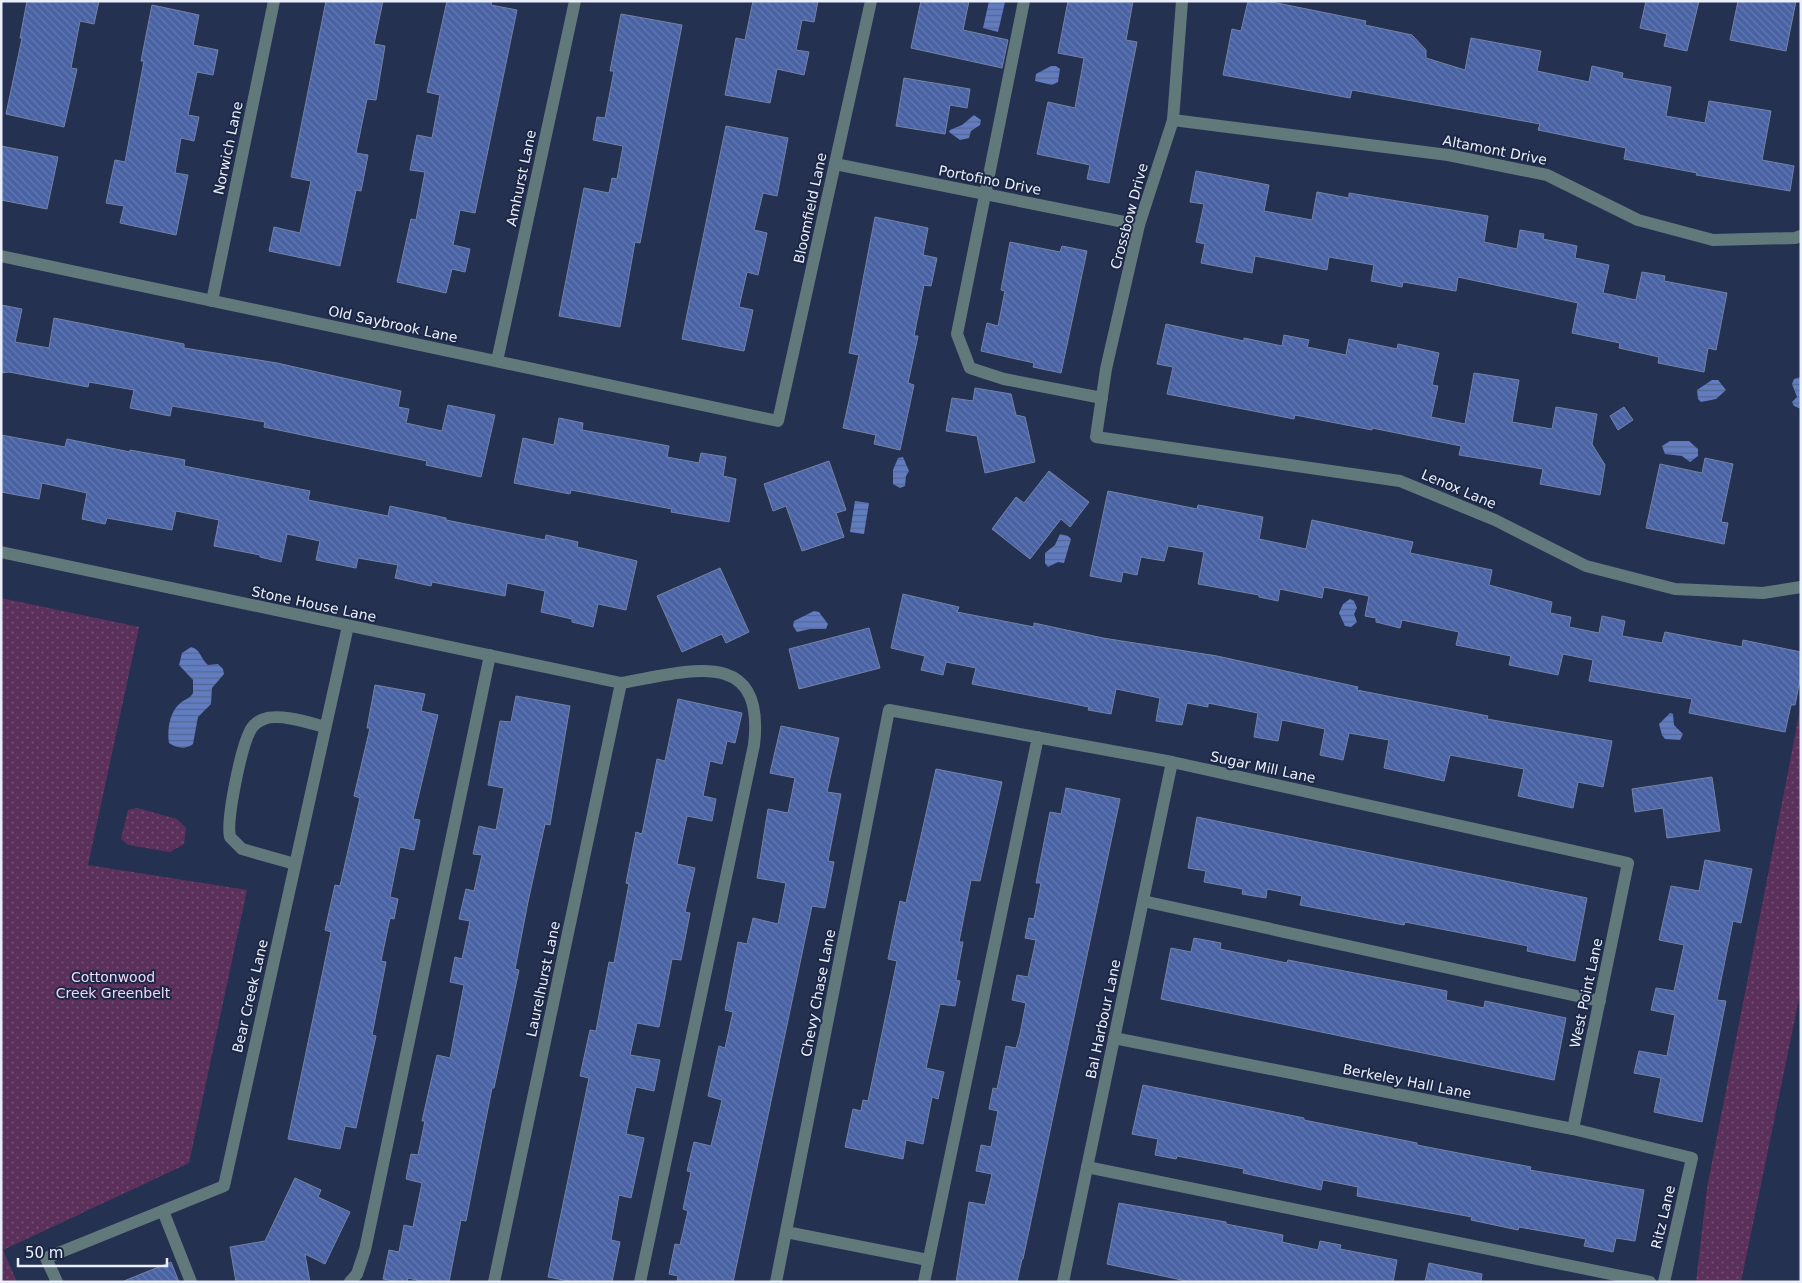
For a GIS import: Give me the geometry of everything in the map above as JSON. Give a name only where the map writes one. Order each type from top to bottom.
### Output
[{"type":"street","name":"Norwich Lane","points":[[212,301],[274,1]]},
{"type":"street","name":"Amhurst Lane","points":[[497,361],[574,1]]},
{"type":"street","name":"Bloomfield Lane","points":[[778,421],[870,1]]},
{"type":"street","points":[[1024,1],[957,334],[970,368],[1004,379],[1102,398]]},
{"type":"street","name":"Crossbow Drive","points":[[1096,437],[1102,398],[1139,225],[1173,120],[1182,1]]},
{"type":"street","name":"Altamont Drive","points":[[1173,120],[1448,155],[1547,175],[1638,220],[1713,240],[1795,238],[1801,236]]},
{"type":"street","name":"Portofino Drive","points":[[835,164],[1139,225]]},
{"type":"street","name":"Old Saybrook Lane","points":[[1,256],[778,421]]},
{"type":"street","name":"Lenox Lane","points":[[1096,437],[1400,481],[1495,520],[1586,566],[1675,589],[1763,593],[1801,587]]},
{"type":"street","name":"Stone House Lane","points":[[1,552],[621,682],[713,670],[735,677],[746,686],[754,705],[756,726],[640,1282]]},
{"type":"street","name":"Bear Creek Lane","points":[[57,1282],[46,1258],[224,1186],[348,626]]},
{"type":"street","points":[[350,1282],[357,1274],[365,1250],[490,655]]},
{"type":"street","name":"Laurelhurst Lane","points":[[494,1282],[621,682]]},
{"type":"street","name":"Sugar Mill Lane","points":[[889,710],[1172,762],[1628,863]]},
{"type":"street","name":"Chevy Chase Lane","points":[[776,1282],[889,710]]},
{"type":"street","points":[[295,864],[242,849],[230,837],[231,811],[241,763],[250,730],[257,722],[267,718],[284,718],[325,726]]},
{"type":"street","points":[[924,1282],[1038,737]]},
{"type":"street","name":"Bal Harbour Lane","points":[[1063,1282],[1172,762]]},
{"type":"street","name":"West Point Lane","points":[[1573,1129],[1628,863]]},
{"type":"street","points":[[1143,901],[1600,1001]]},
{"type":"street","name":"Berkeley Hall Lane","points":[[1114,1038],[1573,1129],[1692,1158]]},
{"type":"street","name":"Ritz Lane","points":[[1664,1282],[1692,1158]]},
{"type":"street","points":[[1087,1167],[1650,1282]]},
{"type":"street","points":[[163,1211],[190,1282]]},
{"type":"street","points":[[786,1232],[928,1260]]},
{"type":"green space","name":"Cottonwood Creek Greenbelt","points":[[1,598],[139,627],[88,865],[247,890],[189,1163],[3,1250],[17,1282],[1,1282]]},
{"type":"green space","points":[[1801,705],[1801,989],[1741,1282],[1696,1282],[1707,1188]]},
{"type":"green space","points":[[137,808],[177,819],[186,828],[184,844],[170,852],[128,845],[121,839],[128,810]]},
{"type":"water","points":[[989,1],[1005,2],[998,32],[983,28]]},
{"type":"water","points":[[1051,66],[1056,66],[1060,69],[1058,82],[1052,85],[1035,81],[1036,74]]},
{"type":"water","points":[[974,115],[981,120],[980,125],[971,131],[969,138],[960,140],[949,132],[962,125]]},
{"type":"water","points":[[1801,377],[1801,409],[1794,406],[1792,402],[1797,397],[1792,384],[1794,379]]},
{"type":"water","points":[[1712,380],[1718,380],[1726,390],[1716,399],[1701,402],[1698,399],[1697,390]]},
{"type":"water","points":[[1670,441],[1689,441],[1698,449],[1698,456],[1690,462],[1682,456],[1665,454],[1662,446]]},
{"type":"water","points":[[903,457],[909,471],[906,476],[905,486],[900,488],[893,484],[893,470],[898,458]]},
{"type":"water","points":[[855,501],[869,503],[864,534],[850,532]]},
{"type":"water","points":[[1060,534],[1071,539],[1064,563],[1058,562],[1048,567],[1045,563],[1045,553],[1055,545]]},
{"type":"water","points":[[1350,599],[1354,601],[1357,608],[1354,614],[1357,622],[1351,627],[1345,626],[1339,613],[1343,604]]},
{"type":"water","points":[[814,611],[819,612],[828,624],[826,629],[810,629],[797,632],[793,626],[794,621]]},
{"type":"water","points":[[191,647],[199,652],[208,665],[218,664],[223,669],[224,674],[212,688],[211,704],[198,717],[193,744],[181,748],[169,743],[170,719],[175,709],[193,693],[193,680],[179,665],[182,653]]},
{"type":"water","points":[[1670,713],[1673,714],[1674,725],[1683,734],[1680,740],[1665,739],[1662,735],[1659,724]]},
{"type":"building","points":[[27,1],[99,1],[94,24],[80,21],[71,68],[77,69],[64,127],[6,114],[22,38],[20,38]]},
{"type":"building","points":[[326,1],[383,1],[374,44],[385,46],[376,100],[367,99],[356,153],[368,155],[361,191],[356,190],[340,266],[269,251],[274,227],[300,233],[311,181],[291,177]]},
{"type":"building","points":[[447,1],[492,1],[491,5],[517,10],[475,213],[460,210],[453,245],[470,249],[465,272],[452,269],[446,293],[397,282],[411,219],[416,220],[425,172],[410,170],[417,135],[432,138],[440,95],[427,92]]},
{"type":"building","points":[[753,1],[818,1],[814,22],[802,20],[796,50],[809,52],[804,75],[777,69],[770,103],[725,95],[736,38],[745,40]]},
{"type":"building","points":[[921,1],[969,1],[963,30],[1008,40],[1002,68],[911,48]]},
{"type":"building","points":[[1068,1],[1133,1],[1126,40],[1137,42],[1109,183],[1087,179],[1090,165],[1037,154],[1048,102],[1075,108],[1084,58],[1058,53]]},
{"type":"building","points":[[1248,1],[1267,1],[1366,21],[1365,25],[1412,35],[1426,50],[1426,58],[1465,70],[1471,38],[1541,51],[1537,71],[1589,82],[1592,66],[1623,73],[1622,78],[1671,87],[1666,116],[1705,123],[1709,101],[1771,111],[1762,160],[1794,166],[1790,191],[1696,175],[1697,173],[1624,159],[1626,148],[1538,130],[1540,124],[1352,90],[1350,98],[1223,75],[1232,29],[1241,31]]},
{"type":"building","points":[[1646,1],[1699,1],[1687,51],[1664,46],[1667,34],[1640,28]]},
{"type":"building","points":[[1738,1],[1796,1],[1786,51],[1730,40]]},
{"type":"building","points":[[152,5],[199,15],[193,45],[218,50],[213,75],[197,72],[188,115],[199,117],[194,141],[181,138],[175,173],[188,175],[176,235],[120,223],[124,206],[106,203],[115,160],[125,162],[144,61],[141,61]]},
{"type":"building","points":[[621,14],[682,25],[640,243],[635,242],[620,327],[559,316],[584,188],[609,193],[612,178],[617,179],[623,146],[593,140],[597,117],[605,118],[614,71],[610,71]]},
{"type":"building","points":[[904,78],[970,89],[967,108],[950,105],[945,134],[896,126]]},
{"type":"building","points":[[726,126],[788,138],[777,196],[763,193],[754,230],[767,233],[758,275],[747,272],[739,307],[753,310],[744,351],[682,339]]},
{"type":"building","points":[[1,146],[58,157],[47,209],[1,200]]},
{"type":"building","points":[[1196,171],[1269,185],[1264,211],[1312,220],[1317,192],[1349,198],[1349,193],[1488,216],[1484,242],[1517,249],[1520,230],[1544,234],[1543,239],[1577,246],[1575,258],[1609,265],[1603,293],[1636,300],[1642,272],[1665,276],[1664,281],[1727,293],[1716,350],[1708,348],[1704,372],[1658,363],[1659,357],[1619,348],[1620,343],[1572,333],[1578,303],[1458,277],[1456,291],[1403,282],[1402,287],[1371,281],[1374,265],[1329,257],[1327,270],[1255,256],[1252,273],[1201,263],[1205,244],[1196,242],[1204,204],[1190,202]]},
{"type":"building","points":[[875,217],[928,228],[923,255],[937,258],[931,286],[924,285],[914,336],[918,336],[908,383],[914,385],[900,450],[874,444],[876,435],[843,428],[859,355],[849,353]]},
{"type":"building","points":[[1010,242],[1060,252],[1062,246],[1087,251],[1061,373],[1033,367],[1034,363],[981,351],[987,323],[998,326],[1005,291],[1001,290]]},
{"type":"building","points":[[1,305],[22,309],[15,342],[49,348],[54,318],[184,344],[184,348],[277,363],[401,391],[398,407],[409,409],[406,423],[442,431],[448,405],[495,415],[481,477],[426,465],[427,461],[264,427],[265,422],[172,406],[170,416],[130,408],[134,390],[89,382],[88,387],[9,372],[1,373]]},
{"type":"building","points":[[1166,324],[1244,341],[1244,338],[1282,346],[1284,335],[1309,340],[1307,347],[1346,355],[1349,339],[1397,349],[1398,344],[1439,353],[1432,385],[1438,386],[1431,417],[1465,424],[1474,373],[1519,380],[1512,422],[1552,429],[1556,407],[1597,414],[1592,444],[1605,465],[1600,495],[1540,484],[1543,469],[1459,455],[1461,446],[1295,415],[1294,419],[1167,394],[1173,367],[1157,364]]},
{"type":"building","points":[[975,388],[1011,394],[1016,415],[1025,417],[1035,462],[985,473],[977,436],[946,431],[952,398],[973,401]]},
{"type":"building","points":[[1624,407],[1633,420],[1618,430],[1610,416]]},
{"type":"building","points":[[559,418],[583,423],[582,430],[669,446],[667,457],[699,463],[701,453],[726,457],[723,476],[736,479],[729,522],[671,512],[672,509],[571,490],[570,494],[514,483],[523,438],[554,445]]},
{"type":"building","points":[[1,435],[65,447],[67,439],[130,452],[130,450],[185,460],[184,466],[310,491],[308,500],[388,516],[390,506],[446,518],[446,520],[545,540],[546,535],[578,542],[577,547],[637,561],[626,610],[598,604],[593,627],[572,622],[572,619],[541,612],[545,591],[507,583],[505,596],[432,582],[431,586],[395,578],[398,565],[358,558],[356,568],[316,560],[320,541],[287,534],[281,562],[260,557],[260,555],[214,546],[219,520],[176,511],[172,530],[107,518],[105,524],[82,519],[87,493],[42,483],[39,499],[1,492]]},
{"type":"building","points":[[1705,458],[1733,464],[1721,522],[1728,523],[1724,544],[1646,528],[1660,464],[1702,473]]},
{"type":"building","points":[[829,461],[846,510],[836,513],[844,537],[802,551],[786,506],[773,511],[764,484]]},
{"type":"building","points":[[1049,471],[1089,502],[1070,527],[1061,519],[1030,559],[992,529],[1016,497],[1024,503]]},
{"type":"building","points":[[1108,491],[1197,509],[1198,505],[1263,517],[1259,539],[1306,549],[1312,520],[1413,542],[1410,553],[1492,570],[1489,585],[1552,602],[1550,613],[1571,617],[1569,627],[1599,633],[1602,616],[1625,621],[1622,636],[1662,643],[1665,632],[1742,647],[1743,640],[1801,652],[1801,675],[1795,705],[1791,705],[1785,732],[1689,713],[1692,699],[1589,681],[1593,660],[1563,654],[1558,675],[1509,665],[1511,656],[1456,645],[1459,632],[1402,620],[1400,628],[1376,622],[1376,618],[1365,616],[1369,596],[1324,587],[1322,598],[1280,589],[1278,601],[1259,597],[1259,595],[1198,584],[1204,552],[1168,546],[1164,561],[1141,557],[1137,575],[1123,572],[1121,582],[1090,576]]},
{"type":"building","points":[[720,568],[749,632],[726,643],[722,634],[682,652],[657,596]]},
{"type":"building","points":[[903,594],[959,607],[957,612],[1034,627],[1034,623],[1103,638],[1217,656],[1358,687],[1357,690],[1488,716],[1487,719],[1612,741],[1603,787],[1578,782],[1573,808],[1518,796],[1524,769],[1450,755],[1444,781],[1384,768],[1389,740],[1349,733],[1343,760],[1320,755],[1325,729],[1282,720],[1278,741],[1254,737],[1258,713],[1208,703],[1208,707],[1187,703],[1182,725],[1156,721],[1160,698],[1116,689],[1111,714],[1088,710],[1089,707],[972,684],[976,668],[946,662],[943,675],[921,670],[925,656],[891,648]]},
{"type":"building","points":[[869,628],[880,668],[799,689],[789,649]]},
{"type":"building","points":[[375,685],[425,694],[421,711],[438,715],[413,819],[420,820],[414,850],[400,847],[390,897],[398,899],[394,919],[390,918],[381,961],[386,962],[372,1035],[376,1036],[356,1128],[345,1126],[340,1149],[288,1139],[331,932],[325,930],[335,885],[340,886],[360,798],[354,796],[370,728],[367,728]]},
{"type":"building","points":[[516,696],[570,706],[550,825],[545,824],[528,902],[515,969],[519,970],[494,1088],[492,1088],[466,1221],[461,1220],[449,1282],[426,1282],[408,1278],[407,1282],[398,1282],[383,1279],[389,1250],[399,1252],[404,1225],[413,1227],[422,1183],[406,1179],[411,1154],[418,1155],[425,1121],[422,1121],[437,1055],[450,1058],[464,985],[450,982],[455,957],[462,959],[470,921],[459,919],[466,889],[474,891],[482,855],[473,854],[479,826],[496,830],[504,788],[488,785],[500,721],[511,722]]},
{"type":"building","points":[[678,699],[742,713],[735,743],[727,741],[722,764],[710,761],[703,796],[716,799],[712,821],[687,816],[677,864],[695,868],[685,912],[690,913],[681,960],[672,959],[659,1027],[637,1023],[630,1055],[660,1060],[654,1091],[636,1087],[626,1134],[644,1138],[631,1198],[619,1195],[611,1240],[620,1242],[612,1282],[573,1282],[548,1277],[589,1078],[580,1076],[590,1030],[596,1031],[609,962],[614,963],[629,884],[626,883],[636,832],[642,834],[657,759],[665,761]]},
{"type":"building","points":[[781,726],[839,738],[827,792],[841,794],[828,861],[834,862],[825,908],[812,906],[733,1282],[677,1282],[678,1276],[669,1274],[675,1244],[680,1245],[688,1211],[683,1209],[691,1172],[687,1171],[694,1142],[711,1146],[722,1100],[708,1096],[719,1046],[725,1048],[733,1012],[725,1010],[738,942],[747,944],[753,918],[778,924],[786,883],[757,878],[768,809],[788,813],[795,778],[770,773]]},
{"type":"building","points":[[936,769],[1002,782],[980,881],[971,880],[959,942],[963,942],[956,980],[960,981],[955,1006],[940,1004],[926,1068],[944,1072],[938,1099],[932,1097],[923,1144],[906,1140],[903,1159],[845,1147],[853,1109],[861,1111],[863,1100],[868,1101],[897,961],[888,959],[900,901],[906,903]]},
{"type":"building","points":[[1712,777],[1720,831],[1667,838],[1663,808],[1635,812],[1632,789]]},
{"type":"building","points":[[1066,788],[1120,799],[1023,1259],[1017,1282],[956,1282],[969,1202],[985,1205],[992,1174],[976,1171],[981,1145],[991,1147],[998,1111],[989,1109],[993,1088],[997,1089],[1006,1046],[1016,1048],[1020,1034],[1026,1003],[1012,1000],[1017,975],[1028,977],[1036,940],[1025,938],[1029,918],[1034,919],[1041,883],[1036,883],[1050,812],[1061,814]]},
{"type":"building","points":[[1197,817],[1587,898],[1575,961],[1527,951],[1528,946],[1405,922],[1404,925],[1300,905],[1302,896],[1267,889],[1266,898],[1242,894],[1243,889],[1204,882],[1206,871],[1188,868]]},
{"type":"building","points":[[1705,860],[1752,869],[1741,923],[1733,921],[1717,1000],[1726,1001],[1702,1122],[1654,1112],[1661,1078],[1634,1073],[1639,1051],[1667,1056],[1675,1015],[1651,1010],[1656,988],[1674,991],[1684,945],[1659,940],[1671,886],[1699,891]]},
{"type":"building","points":[[1194,938],[1221,943],[1220,949],[1287,963],[1288,960],[1447,991],[1446,1000],[1484,1008],[1485,1001],[1566,1018],[1554,1080],[1161,999],[1171,948],[1191,952]]},
{"type":"building","points":[[1143,1085],[1304,1118],[1304,1120],[1417,1143],[1417,1145],[1531,1167],[1530,1170],[1644,1190],[1635,1241],[1616,1238],[1613,1252],[1584,1246],[1586,1239],[1519,1227],[1518,1230],[1471,1220],[1472,1217],[1357,1196],[1358,1187],[1323,1180],[1321,1190],[1243,1173],[1244,1169],[1177,1156],[1176,1159],[1155,1155],[1158,1139],[1132,1134]]},
{"type":"building","points":[[295,1178],[321,1190],[318,1197],[350,1212],[325,1264],[305,1254],[310,1282],[236,1282],[230,1247],[265,1241]]},
{"type":"building","points":[[1119,1203],[1226,1222],[1226,1224],[1283,1235],[1282,1242],[1318,1250],[1320,1241],[1341,1245],[1340,1249],[1397,1260],[1393,1282],[1191,1282],[1107,1264]]},
{"type":"building","points":[[171,1262],[179,1282],[124,1281]]},
{"type":"building","points":[[1429,1263],[1482,1274],[1481,1282],[1425,1282]]}]
